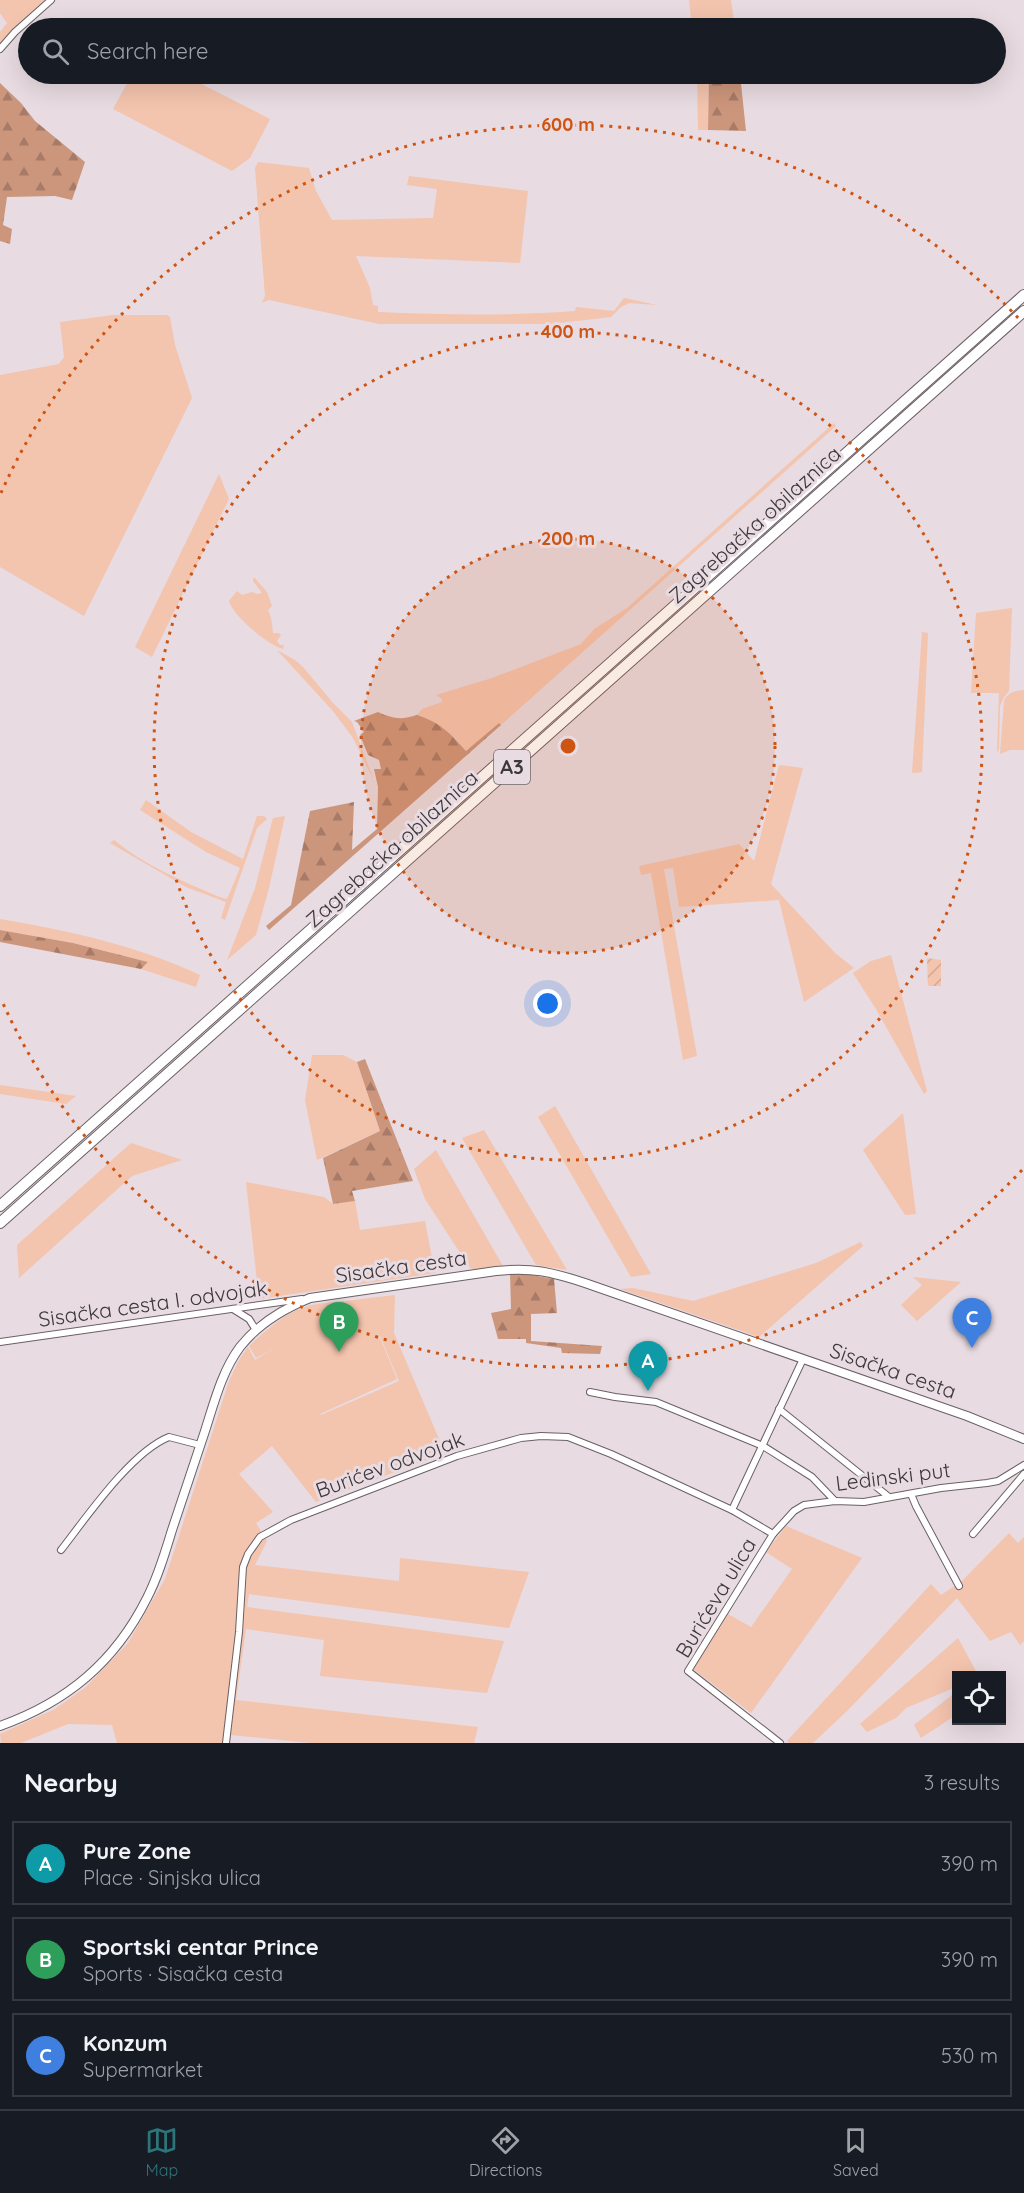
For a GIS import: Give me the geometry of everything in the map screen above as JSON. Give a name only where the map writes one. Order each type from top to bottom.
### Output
[{"type":"highway","name":"Zagrebačka obilaznica","points":[[0,1206],[1024,295]]},
{"type":"highway","name":"Zagrebačka obilaznica","points":[[0,1223],[1024,311]]},
{"type":"main road","name":"Sisačka cesta","points":[[0,1726],[38,1711],[69,1692],[94,1672],[123,1639],[148,1598],[216,1397],[238,1350],[256,1330],[274,1316],[310,1298],[496,1271],[534,1269],[585,1283],[1024,1439]]},
{"type":"street","points":[[31,18],[51,0]]},
{"type":"street","points":[[0,49],[18,29]]},
{"type":"street","name":"Sisačka cesta I. odvojak","points":[[0,1342],[310,1298]]},
{"type":"street","points":[[232,1309],[249,1318],[256,1330]]},
{"type":"street","name":"Burićeva ulica","points":[[780,1743],[688,1671],[773,1534],[732,1510],[803,1359]]},
{"type":"street","points":[[590,1392],[656,1402],[763,1446],[812,1477],[835,1501]]},
{"type":"street","points":[[779,1408],[889,1497]]},
{"type":"street","name":"Burićev odvojak","points":[[226,1743],[239,1632],[243,1567],[248,1554],[260,1536],[281,1524],[457,1456],[521,1438],[541,1436],[568,1437],[611,1454],[732,1510]]},
{"type":"street","points":[[61,1550],[122,1473],[151,1448],[169,1437],[200,1445]]},
{"type":"street","name":"Ledinski put","points":[[773,1534],[794,1511],[804,1505],[835,1501],[864,1502],[998,1481],[1024,1465]]},
{"type":"street","points":[[974,1534],[1024,1474]]},
{"type":"street","points":[[911,1494],[915,1506],[959,1586]]},
{"type":"shaded area","points":[[0,0],[48,0],[27,18],[18,18],[18,25],[0,45],[0,32],[7,23],[0,13]]},
{"type":"shaded area","points":[[689,0],[731,0],[734,18],[691,18]]},
{"type":"shaded area","points":[[127,84],[202,84],[270,119],[250,158],[232,171],[113,109]]},
{"type":"shaded area","points":[[697,84],[709,84],[708,130],[698,130]]},
{"type":"shaded area","points":[[258,162],[309,168],[316,191],[332,220],[433,218],[437,189],[407,185],[409,176],[528,191],[520,263],[356,256],[370,288],[373,305],[378,306],[378,312],[526,314],[575,311],[576,307],[614,311],[624,298],[657,305],[629,303],[611,317],[551,324],[379,324],[269,300],[262,303],[265,296],[255,168]]},
{"type":"shaded area","points":[[113,315],[167,315],[170,317],[175,345],[192,398],[84,616],[0,567],[0,375],[59,364],[64,357],[60,322]]},
{"type":"shaded area","points":[[834,423],[836,426],[501,725],[499,723],[466,751],[445,729],[417,715],[422,709],[442,702],[442,699],[436,695],[492,678],[581,644],[594,629],[627,608]]},
{"type":"shaded area","points":[[219,474],[229,499],[152,657],[135,647]]},
{"type":"shaded area","points":[[254,577],[267,592],[272,606],[268,610],[273,633],[281,635],[277,641],[280,645],[284,645],[283,649],[252,629],[237,614],[229,601],[237,591],[242,595],[252,592],[262,593],[253,581]]},
{"type":"shaded area","points":[[1012,608],[1009,691],[1000,706],[997,754],[999,693],[971,693],[976,613]]},
{"type":"shaded area","points":[[922,632],[928,633],[922,772],[912,773]]},
{"type":"shaded area","points":[[277,650],[303,667],[352,722],[374,781],[353,738],[333,711]]},
{"type":"shaded area","points":[[1024,690],[1024,750],[1010,750],[1000,754],[1004,701],[1012,692]]},
{"type":"shaded area","points":[[779,765],[803,768],[771,884],[835,953],[854,968],[804,1002],[779,900],[679,907],[673,868],[664,869],[697,1056],[683,1060],[651,873],[641,875],[639,866],[739,844],[754,861]]},
{"type":"shaded area","points":[[146,800],[191,832],[243,859],[257,816],[264,816],[267,819],[257,828],[225,920],[221,918],[226,902],[186,887],[110,843],[114,840],[164,872],[217,896],[226,899],[228,897],[240,868],[206,852],[140,810]]},
{"type":"shaded area","points":[[285,816],[256,935],[227,960],[255,888],[273,818]]},
{"type":"shaded area","points":[[0,919],[127,947],[200,975],[196,987],[141,969],[148,962],[73,943],[0,930]]},
{"type":"shaded area","points":[[891,955],[927,1091],[924,1094],[853,973],[871,961]]},
{"type":"shaded area","points":[[927,958],[941,960],[941,986],[928,986]]},
{"type":"shaded area","points":[[312,1055],[343,1055],[357,1062],[380,1131],[317,1160],[305,1100]]},
{"type":"shaded area","points":[[0,1085],[76,1096],[66,1104],[0,1094]]},
{"type":"shaded area","points":[[555,1106],[651,1274],[631,1277],[538,1117]]},
{"type":"shaded area","points":[[903,1113],[916,1214],[905,1215],[863,1150]]},
{"type":"shaded area","points":[[484,1130],[567,1270],[536,1265],[462,1138]]},
{"type":"shaded area","points":[[131,1143],[182,1160],[132,1176],[19,1278],[17,1245]]},
{"type":"shaded area","points":[[436,1150],[503,1266],[476,1270],[470,1268],[425,1199],[414,1169]]},
{"type":"shaded area","points":[[246,1182],[324,1197],[333,1204],[355,1201],[360,1230],[425,1221],[435,1273],[259,1299]]},
{"type":"shaded area","points":[[861,1242],[863,1246],[759,1337],[620,1289],[633,1288],[693,1301],[816,1263]]},
{"type":"shaded area","points":[[913,1277],[961,1282],[917,1321],[901,1305],[922,1285]]},
{"type":"shaded area","points":[[395,1295],[394,1333],[445,1453],[316,1502],[272,1446],[239,1474],[273,1512],[256,1523],[267,1541],[255,1565],[399,1581],[400,1558],[529,1572],[509,1628],[249,1594],[247,1607],[504,1641],[487,1693],[320,1676],[324,1640],[246,1629],[236,1700],[478,1727],[474,1743],[311,1743],[231,1735],[230,1743],[117,1743],[112,1725],[68,1724],[21,1743],[1,1743],[0,1734],[55,1709],[86,1687],[128,1643],[165,1579],[229,1381],[248,1347],[255,1360],[275,1348],[256,1358],[249,1346],[285,1316],[302,1308],[323,1303],[344,1301],[349,1308],[345,1301]],"holes":[[[375,1331],[381,1338],[399,1381],[321,1415],[397,1379]]]},
{"type":"shaded area","points":[[786,1526],[862,1558],[751,1713],[693,1669],[728,1614],[751,1627],[792,1569],[766,1552]]},
{"type":"shaded area","points":[[1009,1533],[1018,1543],[1024,1537],[1024,1641],[1020,1645],[1011,1632],[990,1641],[957,1598],[813,1743],[789,1743],[787,1741],[931,1584],[941,1595],[962,1581]]},
{"type":"shaded area","points":[[958,1638],[976,1671],[952,1671],[952,1689],[906,1708],[896,1718],[867,1732],[860,1724]]},
{"type":"shaded area","points":[[952,1695],[952,1718],[921,1738],[914,1725]]},
{"type":"green space","points":[[0,83],[21,103],[35,121],[85,162],[72,200],[55,196],[7,197],[3,225],[12,229],[10,244],[0,241]]},
{"type":"green space","points":[[709,84],[741,84],[746,131],[708,130]]},
{"type":"green space","points":[[378,712],[398,718],[417,715],[432,721],[455,738],[466,751],[499,723],[501,725],[269,930],[266,926],[291,905],[310,811],[354,802],[352,850],[377,829],[378,787],[374,769],[381,769],[379,760],[368,755],[360,735],[364,732],[354,721]]},
{"type":"green space","points":[[0,930],[73,943],[148,962],[141,969],[0,942]]},
{"type":"green space","points":[[365,1059],[413,1181],[352,1191],[355,1201],[333,1204],[323,1158],[380,1131],[357,1062]]},
{"type":"green space","points":[[510,1274],[526,1274],[554,1279],[557,1313],[531,1314],[531,1341],[602,1346],[600,1354],[562,1353],[561,1348],[526,1343],[526,1339],[498,1339],[491,1313],[511,1309]]},
{"type":"place","name":"Konzum","points":[[972,1348]]},
{"type":"place","name":"Sportski centar Prince","points":[[339,1352]]},
{"type":"place","name":"Pure Zone","points":[[648,1391]]}]
